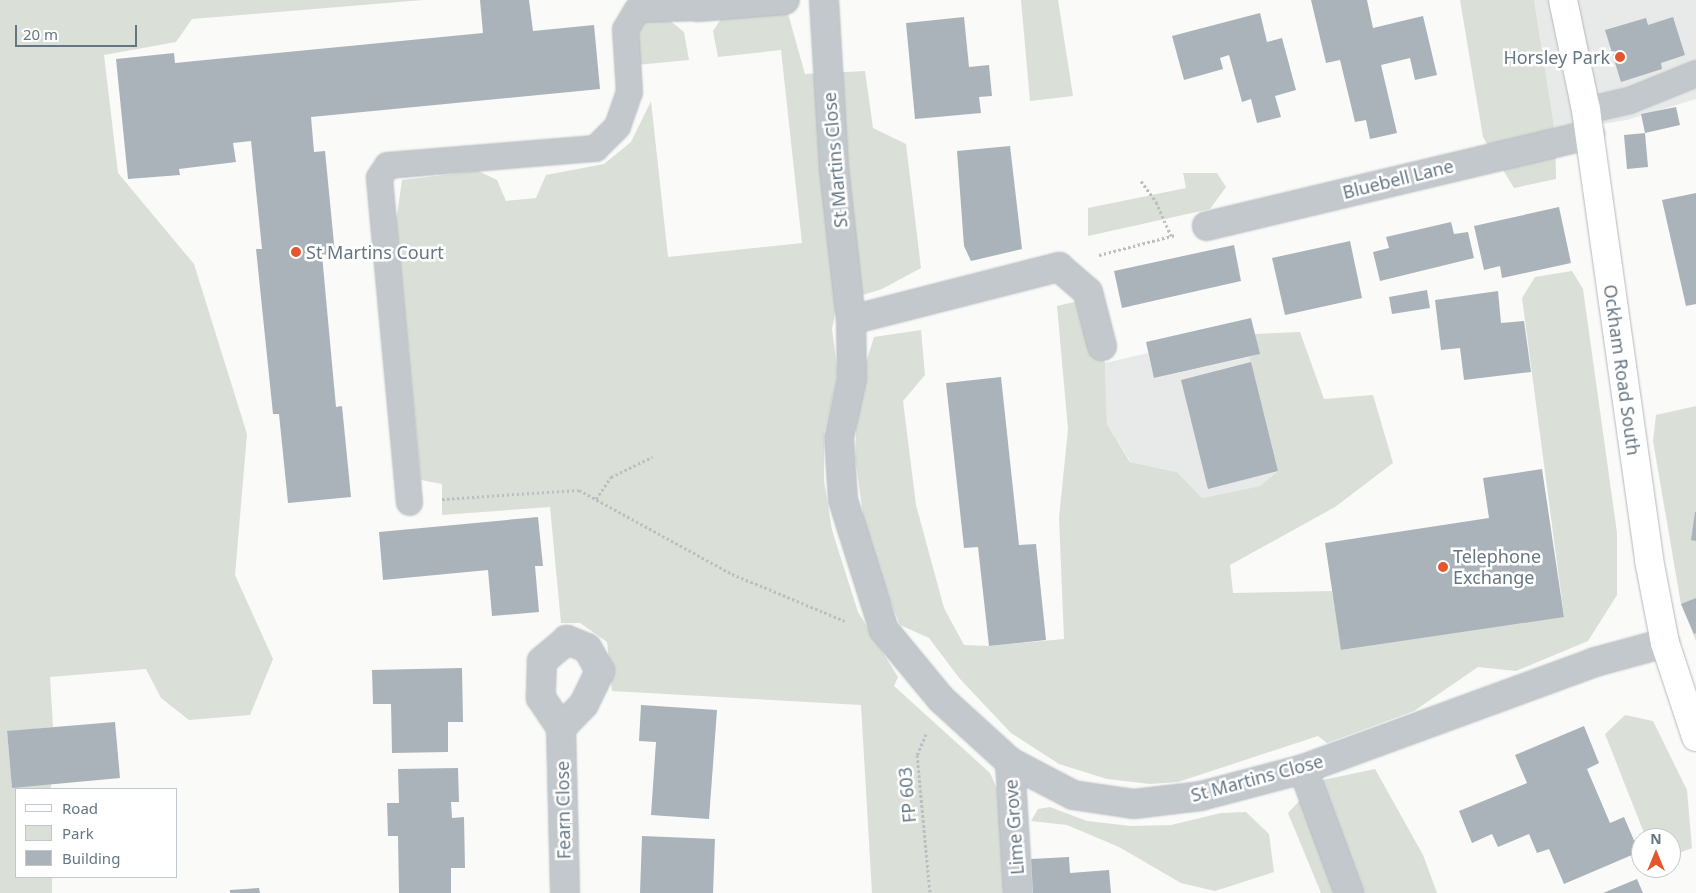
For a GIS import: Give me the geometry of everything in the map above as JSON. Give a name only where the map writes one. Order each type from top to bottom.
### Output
[{"type":"main road","name":"Ockham Road South","points":[[1563,0],[1588,122],[1649,560],[1665,643],[1696,737]]},
{"type":"street","points":[[698,7],[785,0]]},
{"type":"street","name":"St Martins Close","points":[[824,0],[834,169],[851,320],[852,378],[839,438],[843,500],[857,553],[884,630],[941,699],[1010,762],[1074,795],[1134,804],[1201,796],[1303,768],[1595,662],[1665,643]]},
{"type":"street","name":"Bluebell Lane","points":[[1207,226],[1588,122]]},
{"type":"street","points":[[851,320],[1059,267],[1088,292],[1102,346]]},
{"type":"street","name":"Fearn Close","points":[[561,728],[565,893]]},
{"type":"street","name":"Lime Grove","points":[[1010,762],[1018,893]]},
{"type":"street","points":[[1303,768],[1349,893]]},
{"type":"lane","points":[[409,502],[379,177],[387,165],[595,148],[617,126],[629,92],[625,30],[638,9],[698,7]]},
{"type":"lane","points":[[1588,122],[1629,100],[1696,73]]},
{"type":"path","points":[[1141,182],[1156,202],[1171,236]]},
{"type":"path","points":[[1101,255],[1140,245]]},
{"type":"path","points":[[596,499],[611,477],[652,457]]},
{"type":"path","points":[[409,502],[579,490],[732,574],[842,620],[884,630]]},
{"type":"path","name":"FP 603","points":[[930,893],[917,755],[941,699]]},
{"type":"shaded area","name":"Horsley Park","points":[[1534,0],[1696,0],[1696,99],[1627,120],[1555,132]]},
{"type":"shaded area","points":[[1148,353],[1155,378],[1249,357],[1278,471],[1260,486],[1202,498],[1177,472],[1131,462],[1107,424],[1105,363]]},
{"type":"green space","points":[[0,0],[423,0],[192,19],[176,42],[104,55],[118,173],[194,264],[247,434],[235,575],[273,659],[250,715],[189,720],[161,698],[146,669],[50,677],[53,727],[7,732],[12,787],[51,784],[51,788],[15,788],[15,878],[52,878],[52,893],[0,893]]},
{"type":"green space","points":[[1021,0],[1058,0],[1073,96],[1030,101]]},
{"type":"green space","points":[[1460,0],[1534,0],[1555,132],[1556,179],[1514,188],[1483,137]]},
{"type":"green space","points":[[787,10],[805,74],[865,71],[873,128],[906,144],[921,268],[882,289],[837,303],[832,329],[838,374],[824,433],[824,481],[832,530],[858,612],[898,677],[894,686],[990,773],[1002,800],[1008,893],[872,893],[861,705],[612,691],[607,642],[580,623],[561,623],[550,507],[442,515],[442,484],[421,480],[396,222],[402,180],[478,171],[497,180],[506,201],[536,198],[546,175],[604,164],[631,142],[651,101],[668,257],[802,243],[781,50],[718,57],[713,31],[723,16]]},
{"type":"green space","points":[[668,19],[684,32],[689,60],[636,65],[640,21]]},
{"type":"green space","points":[[1183,173],[1217,173],[1226,187],[1210,209],[1088,236],[1088,208],[1186,188]]},
{"type":"green space","points":[[1572,271],[1583,289],[1617,533],[1617,595],[1588,641],[1516,671],[1478,667],[1414,711],[1327,743],[1318,736],[1178,782],[1150,784],[1107,779],[1059,764],[1011,733],[960,679],[929,638],[900,625],[867,543],[855,457],[858,388],[874,337],[921,330],[925,375],[903,401],[916,505],[944,608],[964,645],[989,646],[1064,639],[1059,518],[1068,429],[1057,306],[1078,301],[1105,363],[1107,424],[1130,462],[1177,472],[1202,498],[1260,486],[1278,471],[1249,357],[1259,354],[1255,334],[1300,332],[1324,399],[1373,395],[1393,463],[1335,507],[1230,565],[1233,593],[1332,591],[1342,650],[1564,616],[1522,298],[1535,277]]},
{"type":"green space","points":[[1696,406],[1696,641],[1681,604],[1653,441],[1656,415]]},
{"type":"green space","points":[[1625,715],[1653,721],[1687,790],[1692,848],[1681,852],[1681,828],[1642,828],[1605,734]]},
{"type":"green space","points":[[1375,769],[1423,855],[1437,893],[1321,893],[1288,813],[1318,781]]},
{"type":"green space","points":[[1050,807],[1087,821],[1131,826],[1171,825],[1221,813],[1246,812],[1269,834],[1274,872],[1215,891],[1181,883],[1119,847],[1067,825],[1031,821],[1038,809]]},
{"type":"building","name":"St Martins Court","points":[[480,0],[529,0],[533,31],[594,25],[600,89],[311,117],[314,152],[325,151],[335,254],[322,255],[336,407],[342,406],[351,497],[288,503],[279,414],[273,414],[256,249],[262,249],[251,141],[233,143],[236,162],[179,169],[180,175],[128,179],[116,59],[174,53],[175,63],[483,33]]},
{"type":"building","points":[[1311,0],[1367,0],[1373,28],[1423,16],[1437,75],[1415,80],[1410,58],[1381,65],[1397,133],[1370,139],[1366,120],[1355,122],[1340,60],[1326,63]]},
{"type":"building","points":[[1260,13],[1267,42],[1282,38],[1296,90],[1275,96],[1281,117],[1257,123],[1251,99],[1242,102],[1229,55],[1220,58],[1223,69],[1184,80],[1172,36]]},
{"type":"building","points":[[964,17],[969,67],[989,65],[992,96],[979,97],[981,113],[915,119],[906,23]]},
{"type":"building","points":[[1673,17],[1685,55],[1661,63],[1662,69],[1621,82],[1605,30],[1646,18],[1648,25]]},
{"type":"building","points":[[1676,107],[1680,125],[1645,133],[1641,114]]},
{"type":"building","points":[[1645,133],[1648,167],[1627,169],[1624,135]]},
{"type":"building","points":[[1010,146],[1022,249],[971,261],[964,246],[957,151]]},
{"type":"building","points":[[1696,193],[1696,304],[1686,306],[1662,200]]},
{"type":"building","points":[[1559,207],[1571,263],[1502,278],[1500,266],[1484,270],[1474,226]]},
{"type":"building","points":[[1451,222],[1454,234],[1468,232],[1474,258],[1380,281],[1373,252],[1389,248],[1386,237]]},
{"type":"building","points":[[1350,241],[1362,298],[1285,315],[1272,258]]},
{"type":"building","points":[[1234,245],[1241,281],[1122,308],[1114,271]]},
{"type":"building","points":[[1427,290],[1430,308],[1392,314],[1389,297]]},
{"type":"building","points":[[1498,291],[1501,323],[1524,321],[1531,372],[1464,380],[1460,348],[1441,350],[1435,300]]},
{"type":"building","points":[[1251,318],[1260,354],[1154,378],[1146,342]]},
{"type":"building","points":[[1251,362],[1278,471],[1208,489],[1181,380]]},
{"type":"building","points":[[1001,377],[1019,545],[1036,544],[1046,640],[989,646],[978,547],[964,548],[946,383]]},
{"type":"building","name":"Telephone Exchange","points":[[1542,469],[1564,617],[1341,650],[1325,543],[1489,518],[1483,478]]},
{"type":"building","points":[[1696,512],[1696,541],[1691,540]]},
{"type":"building","points":[[538,517],[543,566],[535,566],[539,612],[492,616],[488,570],[383,580],[379,532]]},
{"type":"building","points":[[1696,598],[1696,633],[1694,634],[1681,604]]},
{"type":"building","points":[[462,668],[463,722],[448,722],[448,752],[392,753],[391,704],[373,704],[372,670]]},
{"type":"building","points":[[641,705],[717,710],[709,819],[651,815],[656,742],[639,741]]},
{"type":"building","points":[[115,722],[120,778],[12,788],[7,731]]},
{"type":"building","points":[[1584,726],[1599,763],[1587,769],[1610,823],[1624,817],[1631,833],[1631,855],[1564,884],[1549,849],[1537,853],[1529,834],[1498,847],[1492,834],[1472,843],[1459,811],[1527,783],[1515,755]]},
{"type":"building","points":[[458,768],[459,802],[451,802],[452,818],[464,817],[465,868],[451,868],[451,893],[399,893],[398,836],[388,836],[387,803],[399,803],[398,769]]},
{"type":"building","points":[[642,836],[715,839],[713,893],[640,893]]},
{"type":"building","points":[[1069,857],[1070,873],[1109,870],[1111,893],[1033,893],[1031,859]]},
{"type":"building","points":[[1637,879],[1643,893],[1603,893]]},
{"type":"building","points":[[259,888],[260,893],[230,893],[230,890]]},
{"type":"place","name":"Horsley Park","points":[[1620,57]]},
{"type":"place","name":"St Martins Court","points":[[296,252]]},
{"type":"place","name":"Telephone Exchange","points":[[1443,567]]}]
